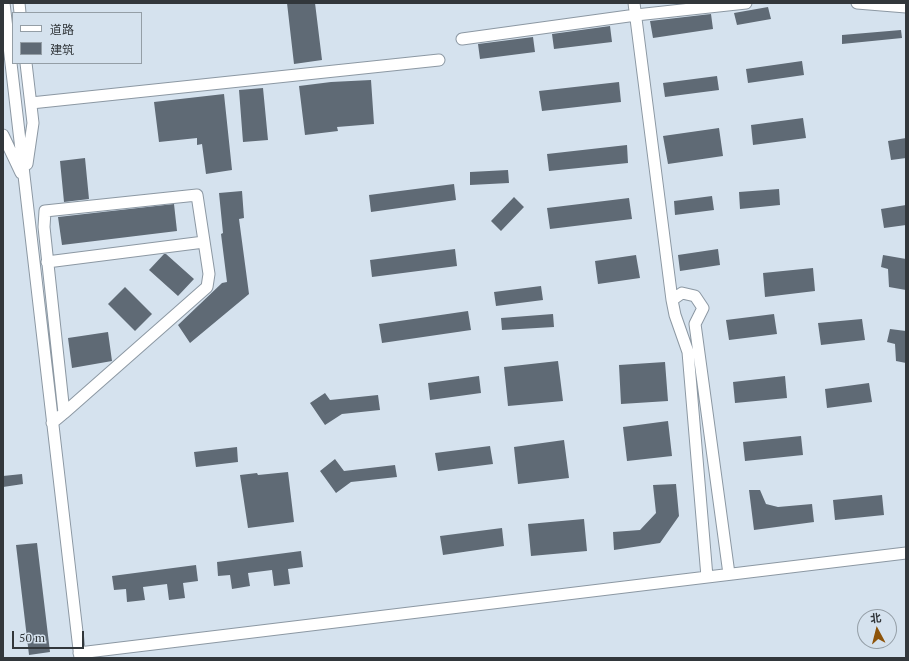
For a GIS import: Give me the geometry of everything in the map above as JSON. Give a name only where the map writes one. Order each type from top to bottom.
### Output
[{"type":"street","points":[[4,3],[79,656],[906,553]]},
{"type":"street","points":[[634,3],[672,300],[675,315],[688,352],[707,577]]},
{"type":"street","points":[[462,39],[636,15],[746,3]]},
{"type":"street","points":[[857,3],[906,7]]},
{"type":"street","points":[[31,103],[439,60]]},
{"type":"street","points":[[25,181],[33,123],[26,64]]},
{"type":"street","points":[[3,135],[25,181]]},
{"type":"street","points":[[52,422],[64,413],[207,287],[209,274],[197,195],[45,211],[44,227],[64,413]]},
{"type":"street","points":[[48,262],[204,242]]},
{"type":"street","points":[[672,300],[682,293],[695,296],[703,308],[695,324],[728,574]]},
{"type":"building","points":[[287,3],[315,3],[322,60],[294,64]]},
{"type":"building","points":[[768,7],[771,19],[737,25],[734,13]]},
{"type":"building","points":[[711,14],[713,29],[653,38],[650,21]]},
{"type":"building","points":[[610,26],[612,42],[554,49],[552,34]]},
{"type":"building","points":[[901,30],[902,38],[842,44],[842,35]]},
{"type":"building","points":[[533,37],[535,52],[480,59],[478,44]]},
{"type":"building","points":[[802,61],[804,75],[748,83],[746,69]]},
{"type":"building","points":[[717,76],[719,90],[665,97],[663,83]]},
{"type":"building","points":[[371,80],[374,124],[337,127],[338,131],[305,135],[299,86],[331,82]]},
{"type":"building","points":[[619,82],[621,102],[542,111],[539,91]]},
{"type":"building","points":[[263,88],[268,140],[243,142],[239,90]]},
{"type":"building","points":[[224,94],[232,170],[206,174],[202,144],[197,145],[197,138],[159,142],[154,102]]},
{"type":"building","points":[[803,118],[806,138],[753,145],[751,125]]},
{"type":"building","points":[[719,128],[723,156],[668,164],[663,136]]},
{"type":"building","points":[[906,138],[906,158],[891,160],[888,141]]},
{"type":"building","points":[[627,145],[628,163],[549,171],[547,154]]},
{"type":"building","points":[[85,158],[89,199],[64,202],[60,161]]},
{"type":"building","points":[[508,170],[509,183],[470,185],[470,172]]},
{"type":"building","points":[[454,184],[456,200],[371,212],[369,195]]},
{"type":"building","points":[[779,189],[780,205],[740,209],[739,192]]},
{"type":"building","points":[[242,191],[244,218],[239,219],[249,294],[190,343],[178,325],[222,283],[227,282],[221,234],[223,233],[219,193]]},
{"type":"building","points":[[712,196],[714,210],[675,215],[674,201]]},
{"type":"building","points":[[514,197],[524,207],[501,231],[491,221]]},
{"type":"building","points":[[629,198],[632,219],[550,229],[547,208]]},
{"type":"building","points":[[174,204],[177,231],[62,245],[58,217]]},
{"type":"building","points":[[906,205],[906,225],[884,228],[881,209]]},
{"type":"building","points":[[455,249],[457,266],[372,277],[370,260]]},
{"type":"building","points":[[718,249],[720,265],[680,271],[678,255]]},
{"type":"building","points":[[164,254],[166,254],[194,279],[178,296],[149,270]]},
{"type":"building","points":[[636,255],[640,278],[598,284],[595,261]]},
{"type":"building","points":[[883,255],[906,259],[906,290],[889,287],[888,269],[881,267]]},
{"type":"building","points":[[813,268],[815,291],[765,297],[763,273]]},
{"type":"building","points":[[541,286],[543,300],[496,306],[494,292]]},
{"type":"building","points":[[125,287],[152,314],[135,331],[108,304]]},
{"type":"building","points":[[468,311],[471,330],[382,343],[379,324]]},
{"type":"building","points":[[553,314],[554,327],[502,330],[501,318]]},
{"type":"building","points":[[774,314],[777,334],[729,340],[726,320]]},
{"type":"building","points":[[862,319],[865,340],[821,345],[818,323]]},
{"type":"building","points":[[890,329],[906,331],[906,363],[896,361],[895,344],[887,342]]},
{"type":"building","points":[[108,332],[112,361],[72,368],[68,338]]},
{"type":"building","points":[[558,361],[563,401],[508,406],[504,367]]},
{"type":"building","points":[[665,362],[668,401],[621,404],[619,365]]},
{"type":"building","points":[[479,376],[481,393],[430,400],[428,383]]},
{"type":"building","points":[[785,376],[787,398],[735,403],[733,382]]},
{"type":"building","points":[[869,383],[872,402],[827,408],[825,389]]},
{"type":"building","points":[[325,393],[330,400],[378,395],[380,410],[342,414],[325,425],[310,403]]},
{"type":"building","points":[[668,421],[672,456],[627,461],[623,427]]},
{"type":"building","points":[[801,436],[803,455],[745,461],[743,442]]},
{"type":"building","points":[[564,440],[569,478],[518,484],[514,447]]},
{"type":"building","points":[[490,446],[493,464],[438,471],[435,453]]},
{"type":"building","points":[[237,447],[238,462],[196,467],[194,452]]},
{"type":"building","points":[[335,459],[344,471],[395,465],[397,477],[351,482],[336,493],[320,471]]},
{"type":"building","points":[[288,472],[294,522],[248,528],[240,475]]},
{"type":"building","points":[[22,474],[23,484],[3,487],[3,476]]},
{"type":"building","points":[[676,484],[679,516],[660,543],[614,550],[613,532],[640,530],[656,513],[653,485]]},
{"type":"building","points":[[749,490],[760,490],[766,504],[778,507],[812,504],[814,522],[754,530]]},
{"type":"building","points":[[882,495],[884,515],[835,520],[833,500]]},
{"type":"building","points":[[584,519],[587,551],[531,556],[528,524]]},
{"type":"building","points":[[502,528],[504,546],[443,555],[440,536]]},
{"type":"building","points":[[37,543],[50,652],[29,655],[16,545]]},
{"type":"building","points":[[301,551],[303,567],[288,569],[290,584],[274,586],[272,570],[248,573],[250,586],[232,589],[230,575],[218,576],[217,562]]},
{"type":"building","points":[[196,565],[198,581],[183,583],[185,598],[169,600],[167,584],[143,587],[145,600],[127,602],[126,589],[114,590],[112,576]]}]
